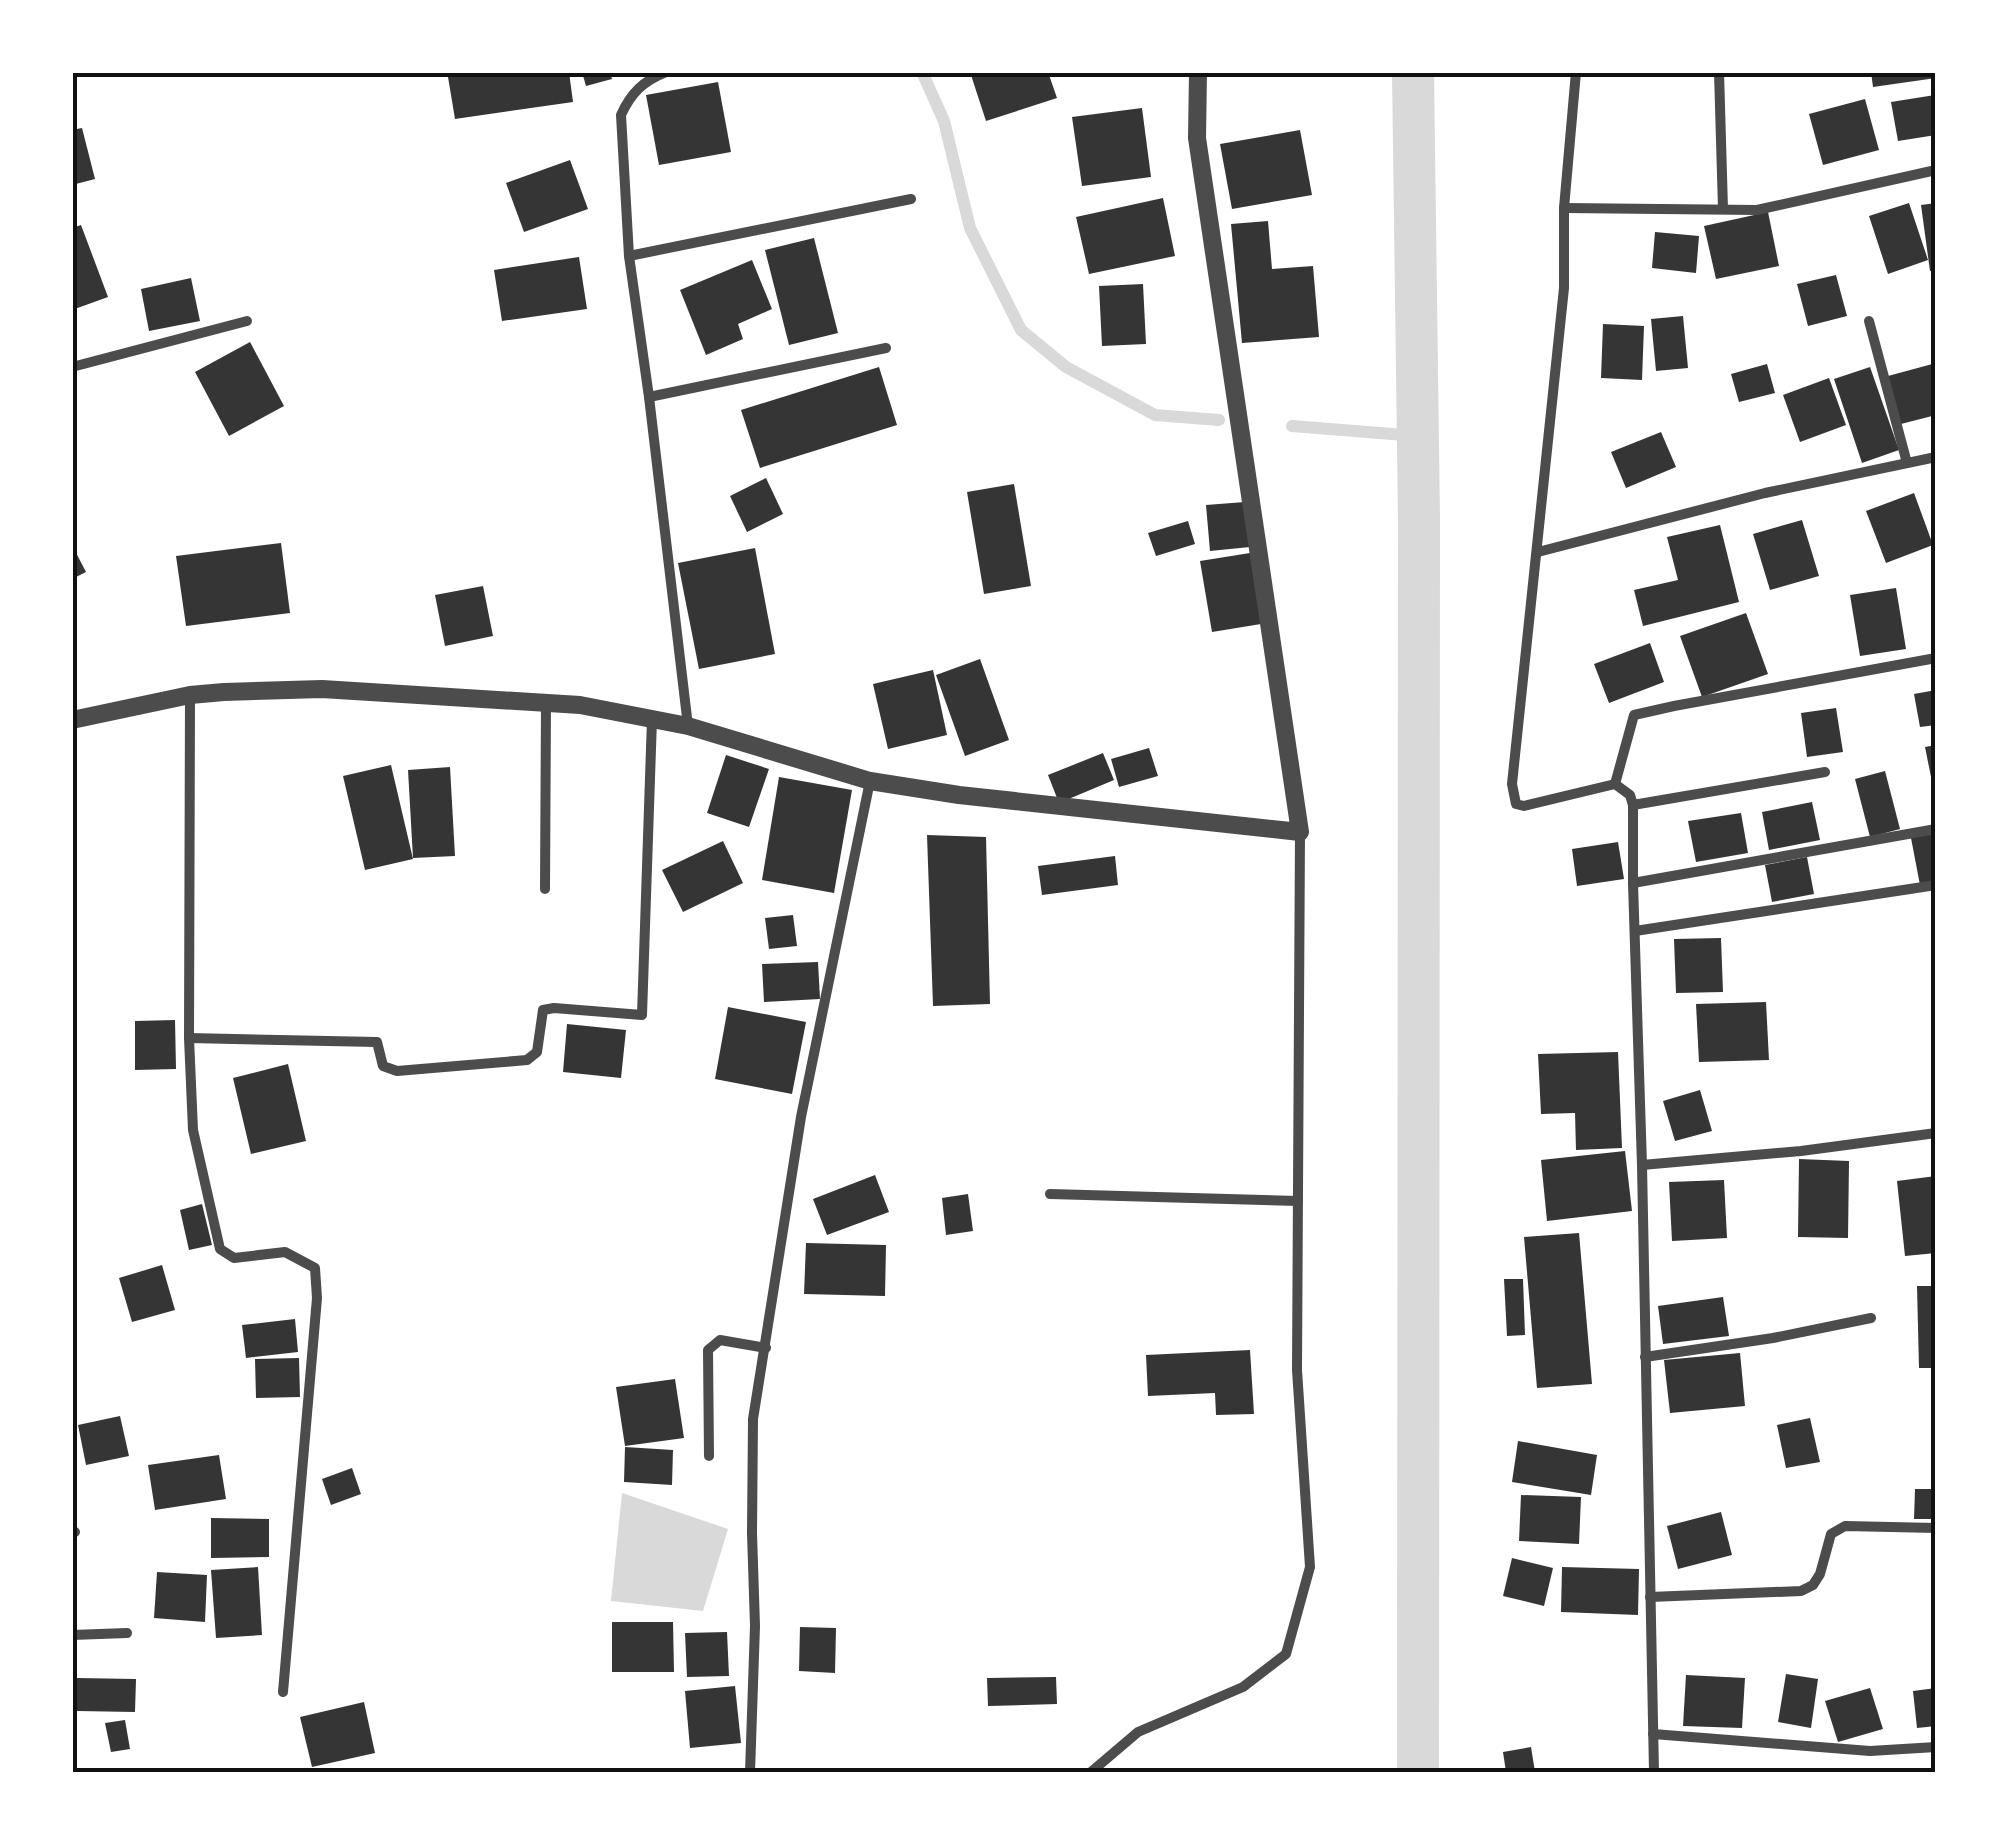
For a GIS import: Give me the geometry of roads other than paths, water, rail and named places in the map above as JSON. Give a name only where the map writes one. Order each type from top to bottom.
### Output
[{"type":"street","points":[[666,72],[640,85],[621,115],[628,256],[688,726]]},
{"type":"street","points":[[1091,1772],[1138,1732],[1243,1686],[1286,1654],[1310,1566],[1298,1370],[1300,832],[1198,138],[1198,72]]},
{"type":"street","points":[[1576,72],[1564,208],[1564,288],[1512,784],[1516,804],[1524,806],[1616,784]]},
{"type":"street","points":[[1719,72],[1723,210]]},
{"type":"street","points":[[1564,208],[1757,210],[1936,170]]},
{"type":"street","points":[[628,256],[911,199]]},
{"type":"street","points":[[72,367],[247,321]]},
{"type":"street","points":[[1869,321],[1908,463]]},
{"type":"street","points":[[649,397],[886,348]]},
{"type":"street","points":[[1538,552],[1765,493],[1936,457]]},
{"type":"street","points":[[1616,784],[1634,715],[1936,658]]},
{"type":"street","points":[[72,720],[190,695],[322,689],[580,705],[688,726],[870,781],[978,797],[1300,832]]},
{"type":"street","points":[[190,695],[189,1038],[193,1130],[220,1249],[234,1258],[285,1252],[315,1268],[317,1298],[283,1692]]},
{"type":"street","points":[[544,889],[546,703]]},
{"type":"street","points":[[189,1038],[377,1042],[384,1066],[397,1071],[527,1060],[537,1052],[543,1010],[642,1015],[652,719]]},
{"type":"street","points":[[1633,804],[1825,772]]},
{"type":"street","points":[[750,1772],[755,1626],[753,1419],[801,1117],[870,781]]},
{"type":"street","points":[[1616,784],[1630,795],[1633,804],[1654,1772]]},
{"type":"street","points":[[1633,883],[1936,829]]},
{"type":"street","points":[[1635,931],[1936,886]]},
{"type":"street","points":[[1642,1165],[1800,1151],[1936,1133]]},
{"type":"street","points":[[1050,1194],[1298,1201]]},
{"type":"street","points":[[1645,1357],[1773,1338],[1871,1318]]},
{"type":"street","points":[[709,1456],[708,1350],[720,1340],[766,1348]]},
{"type":"street","points":[[1650,1597],[1801,1591],[1820,1574],[1832,1534],[1845,1526],[1936,1528]]},
{"type":"street","points":[[72,1635],[126,1634]]},
{"type":"street","points":[[1654,1734],[1870,1751],[1936,1748]]},
{"type":"waterway","points":[[922,72],[944,121],[970,228],[1021,330],[1066,367],[1155,415],[1219,420]]},
{"type":"waterway","points":[[1413,72],[1419,520],[1418,1772]]},
{"type":"waterway","points":[[1292,426],[1417,436]]}]
